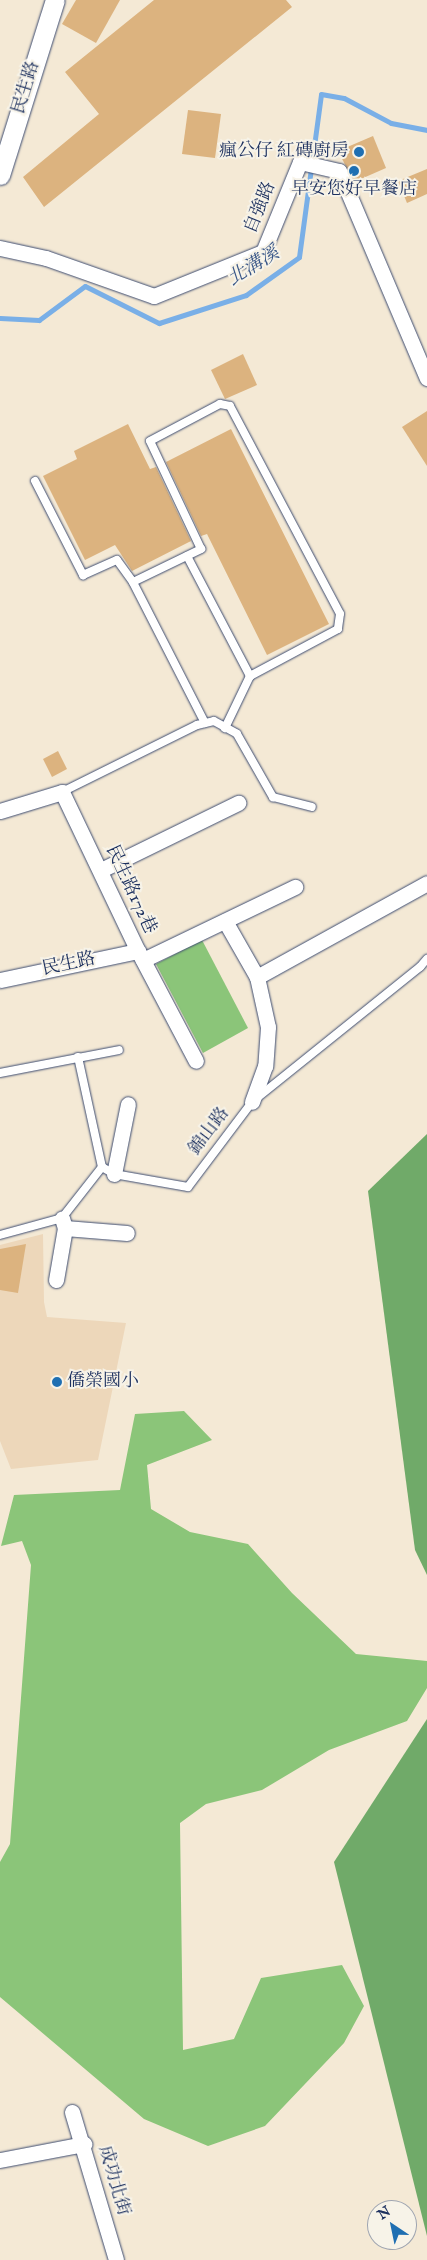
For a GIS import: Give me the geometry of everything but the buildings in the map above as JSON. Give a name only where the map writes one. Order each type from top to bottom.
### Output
[{"type":"street","name":"民生路","points":[[0,175],[55,0]]},
{"type":"street","name":"自強路","points":[[0,248],[46,258],[154,296],[263,252],[300,162],[339,171],[426,377]]},
{"type":"street","points":[[0,811],[62,792]]},
{"type":"street","name":"民生路172巷","points":[[62,792],[141,956],[196,1060]]},
{"type":"street","points":[[101,870],[238,803]]},
{"type":"street","points":[[257,977],[427,883]]},
{"type":"street","name":"民生路","points":[[0,980],[141,956],[225,921],[295,887]]},
{"type":"street","points":[[225,921],[257,977],[268,1027],[265,1066],[252,1102]]},
{"type":"street","points":[[108,1170],[128,1104]]},
{"type":"street","points":[[56,1280],[64,1223],[127,1233]]},
{"type":"street","name":"成功北街","points":[[72,2112],[84,2144],[116,2260]]},
{"type":"street","points":[[0,2160],[84,2144]]},
{"type":"lane","points":[[133,582],[201,549],[150,441],[220,404],[230,406],[340,614],[338,629],[250,676],[225,728]]},
{"type":"lane","points":[[36,481],[83,575],[117,560],[133,582],[204,723]]},
{"type":"lane","points":[[188,556],[250,676]]},
{"type":"lane","points":[[62,792],[204,723],[214,720],[237,734],[273,798],[312,807]]},
{"type":"lane","name":"錦山路","points":[[108,1170],[188,1187],[252,1102],[420,967],[427,959]]},
{"type":"lane","points":[[0,1073],[119,1050]]},
{"type":"lane","points":[[0,1235],[64,1223],[108,1170],[78,1057]]},
{"type":"shaded area","name":"僑榮國小","points":[[43,1234],[44,1302],[47,1317],[126,1323],[98,1460],[11,1469],[0,1441],[0,1245]]},
{"type":"green space","points":[[202,940],[248,1028],[203,1053],[156,964]]},
{"type":"green space","points":[[427,1134],[427,1575],[415,1550],[368,1191]]},
{"type":"green space","points":[[184,1411],[212,1440],[147,1465],[151,1509],[190,1532],[248,1544],[292,1593],[356,1654],[427,1661],[427,1688],[407,1721],[329,1750],[262,1790],[206,1804],[180,1823],[183,2050],[234,2039],[261,1978],[342,1965],[364,2006],[344,2043],[265,2126],[208,2146],[144,2119],[0,1997],[0,1862],[10,1844],[31,1565],[22,1541],[1,1546],[14,1495],[120,1490],[135,1414]]},
{"type":"green space","points":[[427,1719],[427,2236],[334,1862]]},
{"type":"waterway","name":"北溝溪","points":[[0,318],[39,320],[85,286],[159,323],[246,295],[299,257],[321,94],[344,98],[391,123],[427,130]]},
{"type":"place","name":"瘋公仔 紅磚廚房","points":[[359,152]]},
{"type":"place","name":"早安您好早餐店","points":[[354,171]]},
{"type":"place","name":"僑榮國小","points":[[57,1382]]}]
